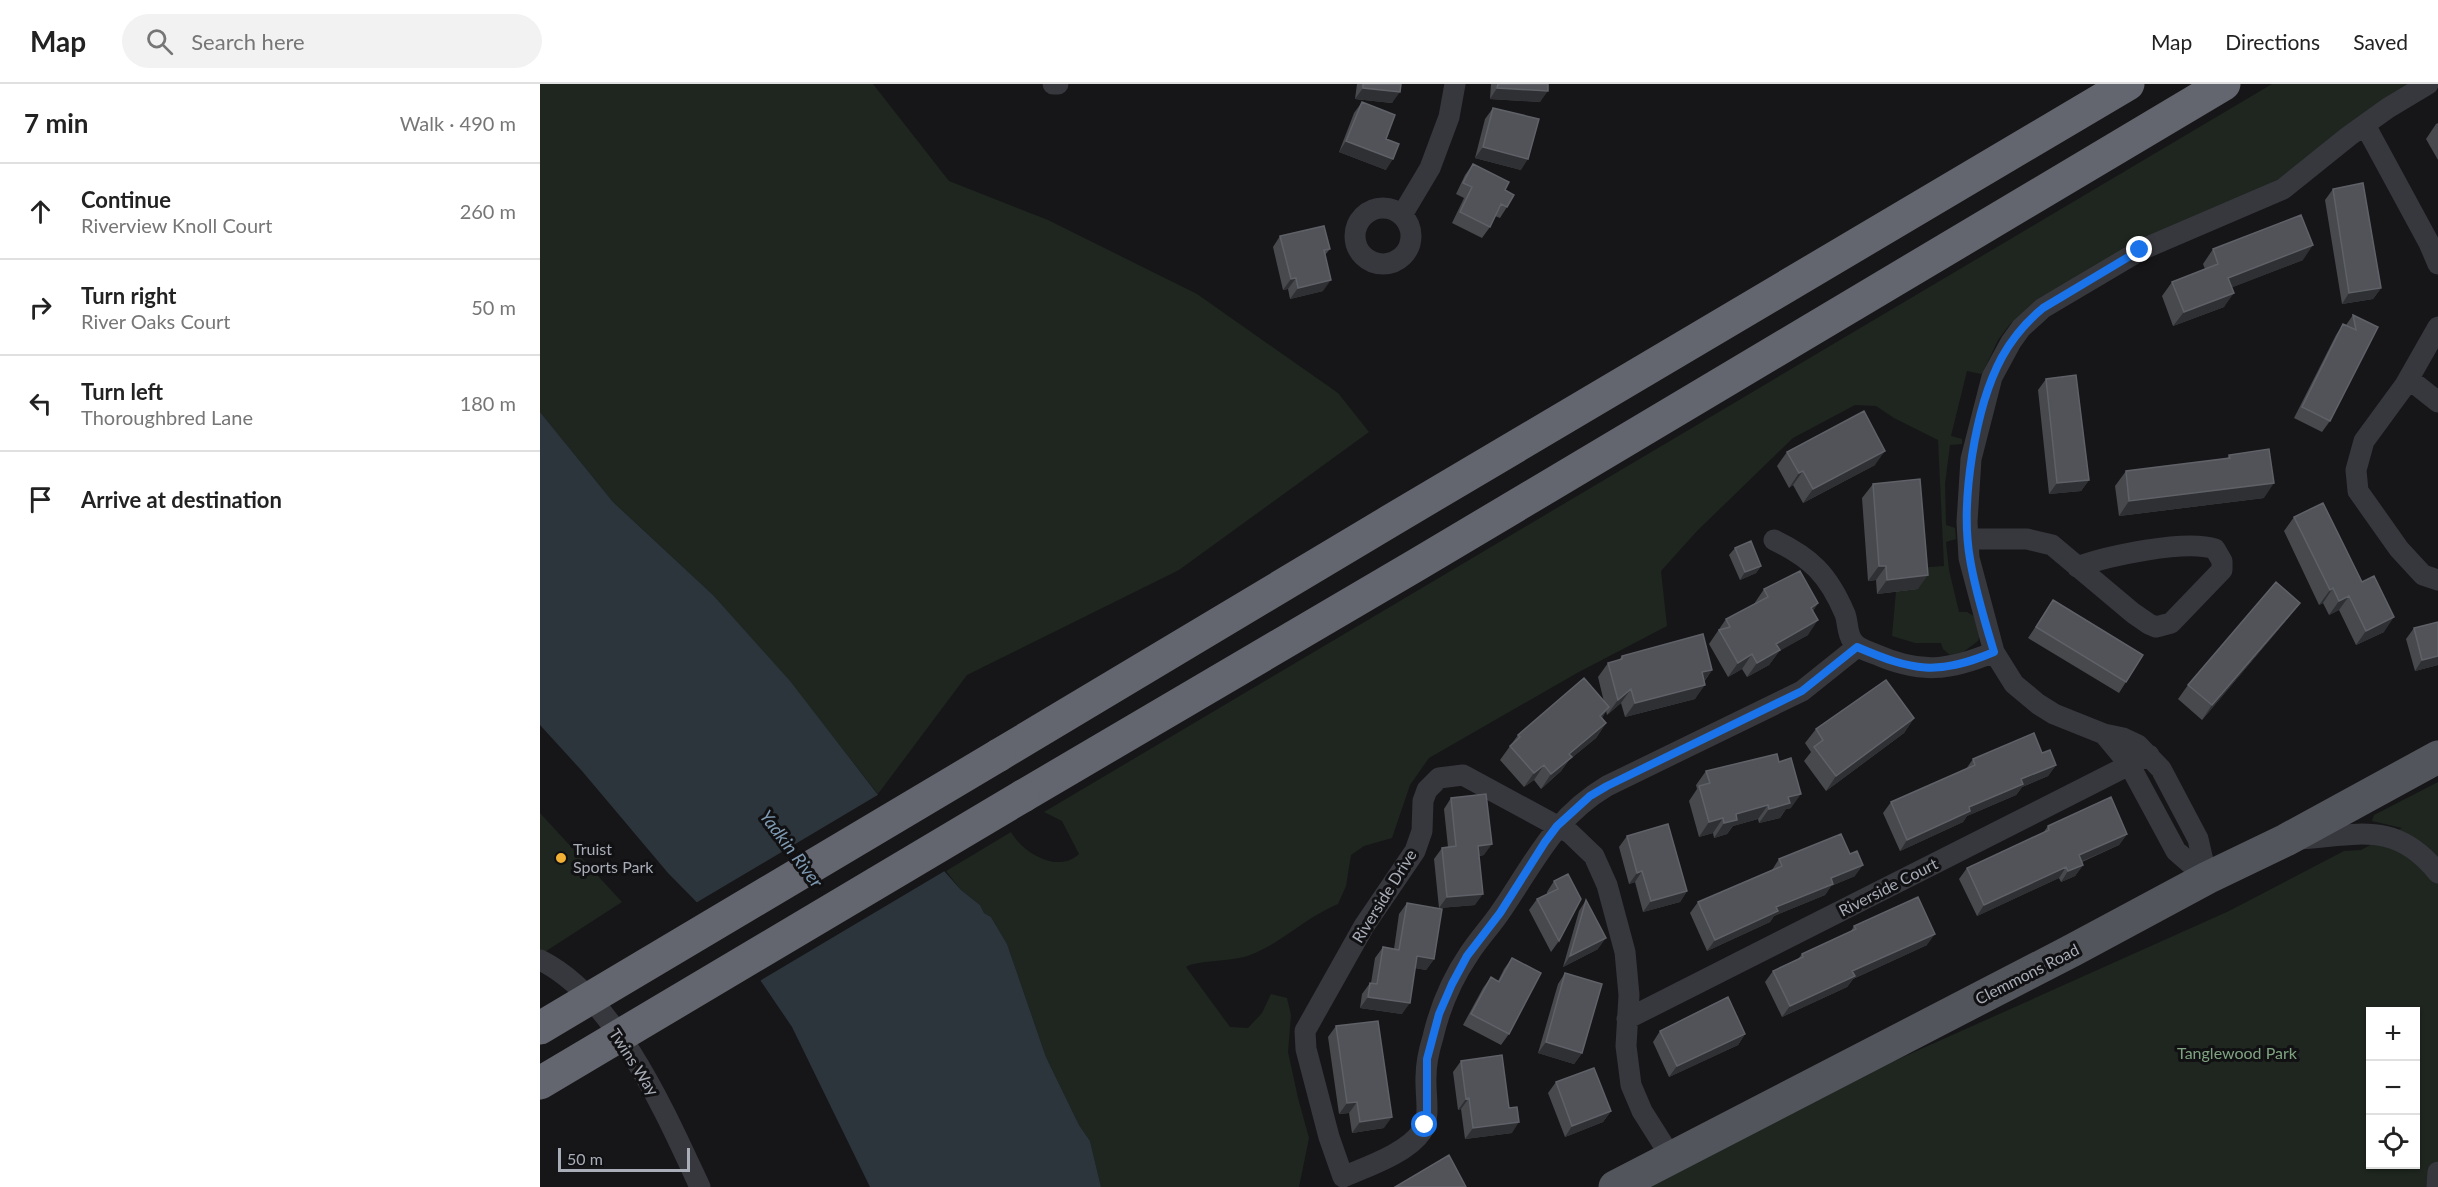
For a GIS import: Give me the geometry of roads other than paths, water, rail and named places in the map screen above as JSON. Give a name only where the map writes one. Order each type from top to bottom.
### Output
[{"type":"highway","points":[[540,1028],[2128,84]]},
{"type":"highway","points":[[540,1083],[1439,552],[2224,84]]},
{"type":"main road","name":"Clemmons Road","points":[[1615,1187],[2073,950],[2207,878],[2286,840],[2438,757]]},
{"type":"street","points":[[1053,84],[1058,84]]},
{"type":"street","points":[[1402,215],[1430,168],[1449,117],[1455,84]]},
{"type":"street","points":[[2207,878],[2198,839],[2161,768],[2149,755],[2122,738],[2104,734],[2054,714],[2038,704],[2014,684],[1994,652],[1972,568],[1968,539],[1969,478],[1975,442],[1992,377],[2021,328],[2043,308],[2140,250],[2283,189],[2388,108],[2428,84]]},
{"type":"street","points":[[2365,125],[2438,264]]},
{"type":"street","points":[[2438,327],[2409,379],[2364,441],[2356,470],[2356,483],[2366,502],[2399,549],[2423,575],[2438,580]]},
{"type":"street","points":[[2409,379],[2438,402]]},
{"type":"street","points":[[1968,539],[2009,537],[2042,541],[2052,545],[2077,567],[2133,613],[2156,627],[2171,623],[2182,613],[2222,570],[2222,561],[2215,549],[2196,546],[2133,552],[2102,558],[2077,567]]},
{"type":"street","points":[[1774,540],[1800,552],[1820,572],[1845,613],[1850,637],[1857,647],[1900,664],[1923,668],[1956,666],[1994,652]]},
{"type":"street","points":[[1557,826],[1590,796],[1607,786],[1802,691],[1857,647]]},
{"type":"street","points":[[2104,734],[2129,764],[2176,851],[2207,878]]},
{"type":"street","name":"Riverside Court","points":[[1627,1019],[2149,755]]},
{"type":"street","name":"Riverside Drive","points":[[1557,826],[1500,913],[1467,956],[1452,984],[1439,1014],[1427,1059],[1427,1113],[1421,1132],[1401,1149],[1344,1177],[1329,1137],[1306,1049],[1305,1031],[1364,926],[1415,851],[1422,831],[1423,801],[1426,790],[1439,778],[1447,775],[1464,775],[1557,826],[1582,843],[1594,856],[1607,885],[1625,952],[1629,994],[1627,1062],[1631,1085],[1642,1111],[1671,1157]]},
{"type":"street","points":[[2286,840],[2370,833],[2396,838],[2427,859],[2438,873]]},
{"type":"street","name":"Twins Way","points":[[540,960],[558,969],[591,999],[643,1071],[700,1187]]},
{"type":"street","points":[[2437,1187],[2438,1172]]},
{"type":"water","name":"Yadkin River","points":[[540,412],[613,502],[713,595],[790,681],[889,809],[961,890],[991,917],[1007,944],[1046,1057],[1079,1125],[1090,1141],[1101,1187],[870,1187],[792,1027],[731,937],[668,873],[540,725]]},
{"type":"place","name":"Truist Sports Park","points":[[561,858]]},
{"type":"park label","name":"Tanglewood Park","points":[[2237,1053]]}]
